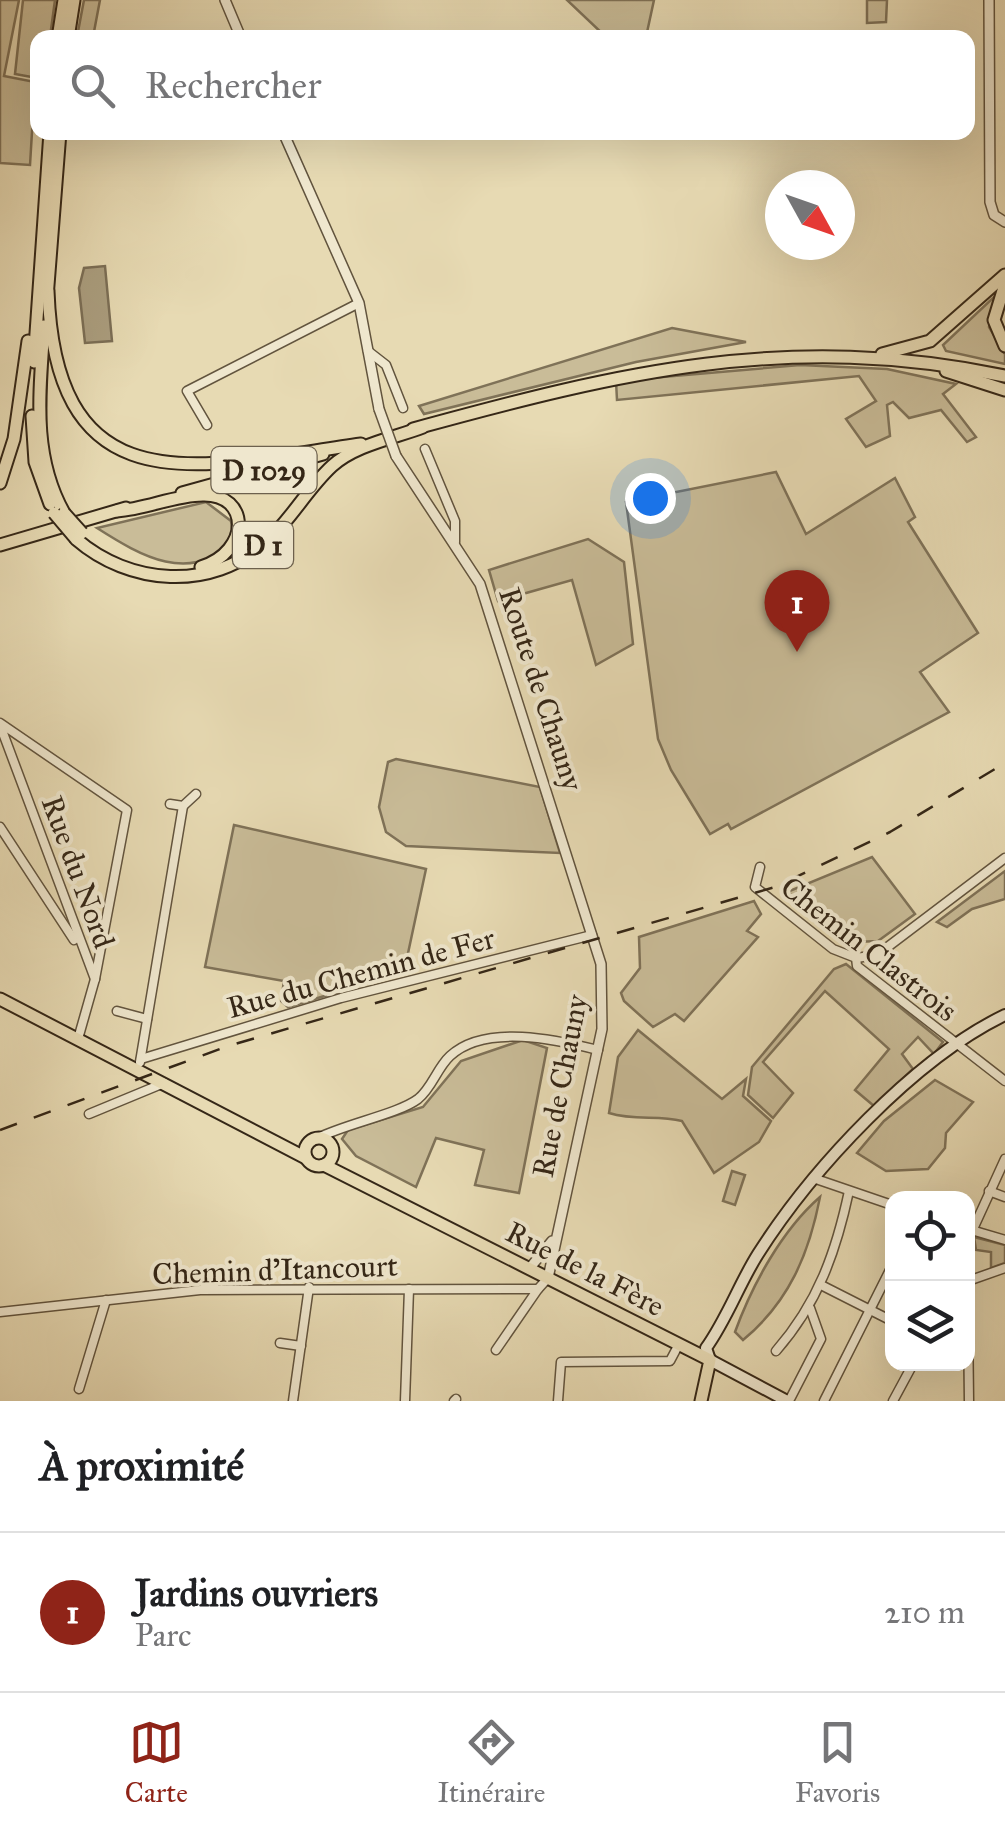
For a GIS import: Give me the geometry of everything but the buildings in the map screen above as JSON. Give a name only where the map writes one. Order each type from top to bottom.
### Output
[{"type":"main road","points":[[59,30],[64,0]]},
{"type":"main road","points":[[69,30],[74,0]]},
{"type":"main road","name":"D 1","points":[[0,483],[14,438],[38,266],[49,140]]},
{"type":"main road","name":"D 1","points":[[59,140],[40,440],[59,513]]},
{"type":"main road","name":"D 1","points":[[38,266],[32,434],[37,472],[59,513],[110,562],[150,576],[186,576],[217,570],[265,543],[334,464],[423,426]]},
{"type":"main road","points":[[845,357],[924,344],[1005,275]]},
{"type":"main road","points":[[1005,284],[994,320],[1005,346]]},
{"type":"main road","name":"D 1","points":[[48,291],[52,354],[62,386],[89,425],[123,449],[162,463],[202,465],[361,444]]},
{"type":"main road","name":"D 1029","points":[[0,544],[571,386],[661,368],[745,358],[845,357],[908,361],[1005,376]]},
{"type":"main road","points":[[908,361],[1005,390]]},
{"type":"main road","name":"D 1","points":[[79,536],[120,558],[177,570],[202,567],[228,555],[240,530],[226,504],[206,495],[117,511]]},
{"type":"main road","points":[[0,999],[136,1064],[164,1083],[281,1142],[310,1147],[329,1155],[316,1166],[310,1147]]},
{"type":"main road","points":[[701,1401],[710,1360],[706,1348],[718,1333],[752,1264],[813,1178],[887,1101],[957,1046],[1005,1015]]},
{"type":"main road","name":"Rue de la Fère","points":[[329,1155],[361,1184],[788,1401]]},
{"type":"street","points":[[225,0],[238,30]]},
{"type":"street","points":[[989,0],[990,202],[994,215],[1005,222]]},
{"type":"street","name":"Route de Chauny","points":[[286,140],[359,303],[379,409],[396,456],[471,565],[496,625],[594,938]]},
{"type":"street","points":[[207,425],[187,391],[359,303]]},
{"type":"street","points":[[368,351],[386,365],[403,408]]},
{"type":"street","points":[[425,449],[455,521],[455,542]]},
{"type":"street","points":[[0,724],[127,810],[94,979],[78,1039]]},
{"type":"street","name":"Rue du Nord","points":[[0,724],[94,979]]},
{"type":"street","points":[[136,1064],[184,806],[196,794]]},
{"type":"street","points":[[170,804],[184,806]]},
{"type":"street","points":[[0,827],[78,942]]},
{"type":"street","points":[[856,958],[878,955],[1005,858]]},
{"type":"street","name":"Chemin Clastrois","points":[[760,866],[755,887],[834,948],[856,958],[858,966],[1005,1080]]},
{"type":"street","name":"Rue de Chauny","points":[[548,1278],[598,1050],[604,989],[594,938]]},
{"type":"street","name":"Rue du Chemin de Fer","points":[[136,1064],[341,998],[594,938]]},
{"type":"street","points":[[118,1011],[147,1019]]},
{"type":"street","points":[[310,1147],[340,1127],[418,1099],[448,1058],[472,1046],[524,1034],[598,1050]]},
{"type":"street","points":[[89,1114],[164,1083]]},
{"type":"street","points":[[329,1155],[340,1127]]},
{"type":"street","points":[[975,1219],[1005,1159]]},
{"type":"street","points":[[813,1178],[885,1203]]},
{"type":"street","points":[[776,1351],[810,1308],[822,1284],[848,1191]]},
{"type":"street","points":[[989,1191],[1005,1197]]},
{"type":"street","points":[[975,1234],[1005,1240]]},
{"type":"street","name":"Rue de Chauny","points":[[529,1269],[554,1239]]},
{"type":"street","points":[[975,1278],[1005,1268]]},
{"type":"street","points":[[524,1286],[529,1269]]},
{"type":"street","points":[[496,1350],[548,1278]]},
{"type":"street","points":[[824,1401],[885,1280]]},
{"type":"street","points":[[822,1284],[885,1318]]},
{"type":"street","points":[[293,1401],[309,1287]]},
{"type":"street","name":"Chemin d'Itancourt","points":[[0,1312],[106,1300],[309,1287],[538,1289]]},
{"type":"street","points":[[405,1401],[409,1288]]},
{"type":"street","points":[[78,1389],[106,1300]]},
{"type":"street","points":[[788,1401],[821,1338],[810,1308]]},
{"type":"street","points":[[280,1343],[301,1346]]},
{"type":"street","points":[[558,1401],[561,1362],[670,1361],[678,1344]]},
{"type":"street","points":[[894,1401],[909,1371]]},
{"type":"street","points":[[969,1371],[969,1401]]},
{"type":"shaded area","points":[[0,0],[19,0],[4,76],[30,81],[30,165],[0,163]]},
{"type":"shaded area","points":[[23,0],[55,0],[51,30],[30,30],[30,77],[15,74]]},
{"type":"shaded area","points":[[84,0],[100,0],[94,30],[78,30]]},
{"type":"shaded area","points":[[567,0],[654,0],[648,30],[599,30]]},
{"type":"shaded area","points":[[867,0],[887,0],[886,22],[867,23]]},
{"type":"shaded area","points":[[105,266],[112,341],[85,343],[79,288],[84,268]]},
{"type":"shaded area","points":[[994,297],[989,327],[1005,354],[1005,364],[946,351],[943,345]]},
{"type":"shaded area","points":[[672,328],[746,342],[636,362],[424,414],[419,406]]},
{"type":"shaded area","points":[[800,365],[887,369],[956,384],[943,394],[976,437],[967,442],[941,410],[909,418],[893,402],[887,405],[890,436],[866,447],[846,419],[876,401],[859,376],[617,400],[616,381]]},
{"type":"shaded area","points":[[776,472],[806,534],[895,478],[915,517],[908,522],[978,633],[920,672],[949,712],[731,829],[728,824],[710,834],[671,770],[658,739],[626,502]]},
{"type":"shaded area","points":[[206,502],[231,521],[234,541],[200,561],[166,562],[97,528]]},
{"type":"shaded area","points":[[588,539],[624,562],[633,644],[596,665],[572,580],[498,601],[489,570]]},
{"type":"shaded area","points":[[396,759],[540,787],[560,853],[406,846],[386,832],[379,807],[388,762]]},
{"type":"shaded area","points":[[234,825],[426,869],[404,972],[288,1007],[281,1001],[284,981],[205,967]]},
{"type":"shaded area","points":[[872,857],[915,914],[878,941],[855,942],[787,892]]},
{"type":"shaded area","points":[[1005,871],[1005,899],[972,909],[947,927],[937,922]]},
{"type":"shaded area","points":[[754,901],[761,914],[747,931],[758,937],[684,1021],[675,1014],[653,1027],[624,1001],[621,993],[640,968],[639,937]]},
{"type":"shaded area","points":[[846,964],[943,1042],[934,1054],[918,1037],[902,1054],[913,1069],[874,1106],[855,1090],[889,1049],[825,991],[763,1062],[793,1093],[773,1118],[748,1095],[752,1067],[834,969]]},
{"type":"shaded area","points":[[638,1030],[722,1099],[746,1079],[743,1096],[771,1121],[759,1142],[714,1173],[682,1121],[609,1113],[618,1057]]},
{"type":"shaded area","points":[[523,1040],[547,1048],[519,1193],[475,1185],[484,1150],[436,1138],[416,1187],[356,1156],[342,1139],[348,1130],[423,1107],[461,1061]]},
{"type":"shaded area","points":[[935,1080],[973,1102],[946,1133],[945,1148],[928,1169],[886,1171],[857,1153],[884,1121]]},
{"type":"shaded area","points":[[732,1171],[745,1175],[735,1205],[723,1201]]},
{"type":"shaded area","points":[[820,1197],[795,1276],[773,1310],[743,1340],[735,1332],[759,1277],[793,1225]]},
{"type":"shaded area","points":[[975,1237],[1005,1245],[1005,1263],[991,1268],[991,1252],[976,1250]]},
{"type":"railway","points":[[0,1130],[228,1046],[775,887],[890,832],[1005,763]]},
{"type":"place","name":"Jardins ouvriers","points":[[797,652]]}]
